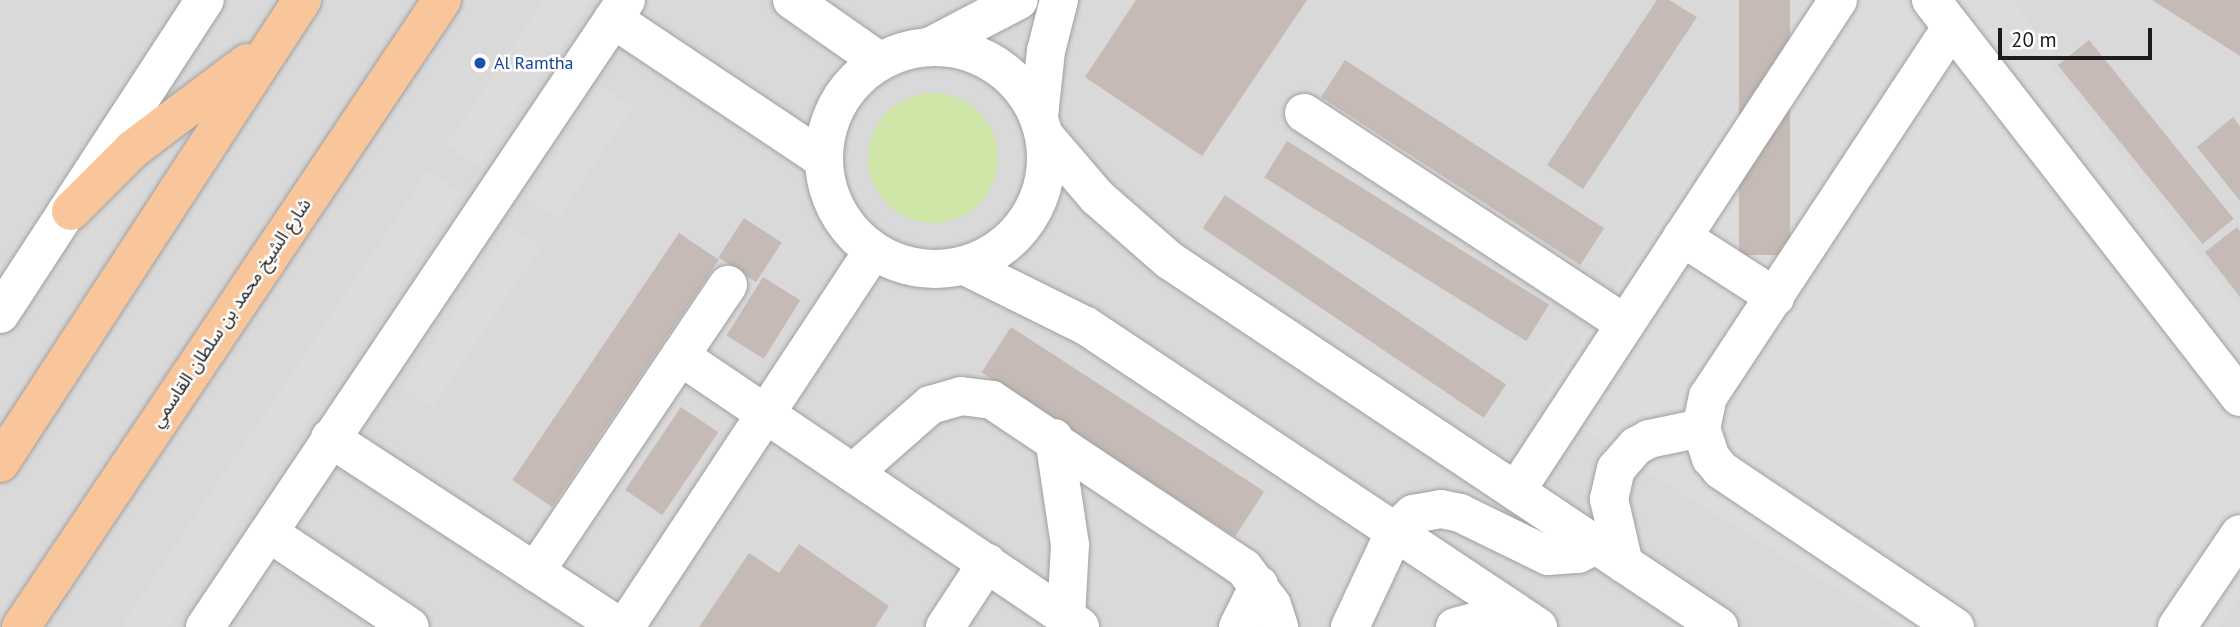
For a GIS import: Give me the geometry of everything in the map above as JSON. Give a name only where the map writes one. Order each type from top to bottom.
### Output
[{"type":"main road","points":[[0,463],[302,0]]},
{"type":"main road","name":"شارع الشيخ محمد بن سلطان القاسمي","points":[[21,627],[442,0]]},
{"type":"main road","points":[[71,211],[133,149],[276,39]]},
{"type":"street","points":[[0,314],[71,211],[205,0]]},
{"type":"street","points":[[792,0],[879,61]]},
{"type":"street","points":[[1019,0],[931,46],[879,61],[857,78],[838,102],[823,159],[836,211],[872,252],[917,269],[965,266],[1013,238],[1030,216],[1042,190],[1046,51],[1059,0]]},
{"type":"street","points":[[1516,491],[1838,0]]},
{"type":"street","points":[[205,627],[620,10],[823,159]]},
{"type":"street","points":[[1955,627],[1721,470],[1711,458],[1701,428],[1708,397],[1774,297],[1941,14],[2240,397]]},
{"type":"street","points":[[931,46],[984,57],[1026,92],[1042,126],[1097,197],[1169,260],[1718,627]]},
{"type":"street","points":[[1304,113],[1625,324]]},
{"type":"street","points":[[1682,237],[1774,297]]},
{"type":"street","points":[[625,627],[872,252]]},
{"type":"street","points":[[965,266],[1086,326],[1526,619]]},
{"type":"street","points":[[535,572],[728,285]]},
{"type":"street","points":[[680,356],[1073,622]]},
{"type":"street","points":[[853,473],[917,414],[961,396],[1007,406],[1244,568],[1259,585],[1279,627]]},
{"type":"street","points":[[1610,555],[1609,499],[1616,469],[1636,446],[1648,439],[1701,428]]},
{"type":"street","points":[[330,438],[620,627]]},
{"type":"street","points":[[1054,438],[1070,545],[1073,622]]},
{"type":"street","points":[[1350,627],[1395,531],[1413,514],[1441,509],[1460,513],[1548,556],[1610,555]]},
{"type":"street","points":[[269,533],[410,627]]},
{"type":"street","points":[[2178,627],[2240,534]]},
{"type":"street","points":[[945,627],[987,563]]},
{"type":"street","points":[[1238,627],[1259,585]]},
{"type":"street","points":[[1455,627],[1526,619]]},
{"type":"shaded area","name":"Al Ramtha","points":[[0,0],[2240,0],[2240,627],[0,627]]},
{"type":"shaded area","points":[[544,0],[591,0],[479,167],[446,145]]},
{"type":"shaded area","points":[[1807,0],[2013,0],[2054,54],[2050,65],[2240,307],[2240,597],[2220,627],[1898,627],[1610,449],[1543,397]]},
{"type":"shaded area","points":[[602,87],[633,108],[558,219],[527,198]]},
{"type":"shaded area","points":[[428,171],[461,193],[169,627],[122,625]]},
{"type":"shaded area","points":[[511,227],[541,247],[433,407],[403,387]]},
{"type":"green space","points":[[933,93],[958,98],[979,112],[993,133],[998,158],[993,183],[979,204],[958,218],[933,223],[908,218],[887,204],[873,183],[868,158],[873,133],[887,112],[908,98]]},
{"type":"building","points":[[1136,0],[1307,0],[1202,156],[1085,77]]},
{"type":"building","points":[[1657,0],[1669,0],[1697,17],[1583,189],[1547,165]]},
{"type":"building","points":[[1739,0],[1790,0],[1790,255],[1739,255]]},
{"type":"building","points":[[2152,0],[2240,0],[2240,56]]},
{"type":"building","points":[[2089,40],[2234,219],[2203,244],[2058,65]]},
{"type":"building","points":[[1345,60],[1604,228],[1580,265],[1321,97]]},
{"type":"building","points":[[2233,117],[2240,126],[2240,201],[2197,147]]},
{"type":"building","points":[[1287,141],[1549,305],[1526,341],[1264,177]]},
{"type":"building","points":[[1225,195],[1506,385],[1484,418],[1203,228]]},
{"type":"building","points":[[744,218],[782,243],[756,282],[718,257]]},
{"type":"building","points":[[2237,227],[2240,231],[2240,297],[2205,252]]},
{"type":"building","points":[[679,233],[719,260],[552,507],[512,480]]},
{"type":"building","points":[[763,277],[800,300],[764,359],[726,336]]},
{"type":"building","points":[[1011,327],[1264,491],[1235,537],[982,372]]},
{"type":"building","points":[[681,407],[718,432],[662,515],[625,490]]},
{"type":"building","points":[[799,544],[889,606],[875,627],[699,627],[749,553],[779,573]]},
{"type":"place","name":"Al Ramtha","points":[[480,63]]}]
